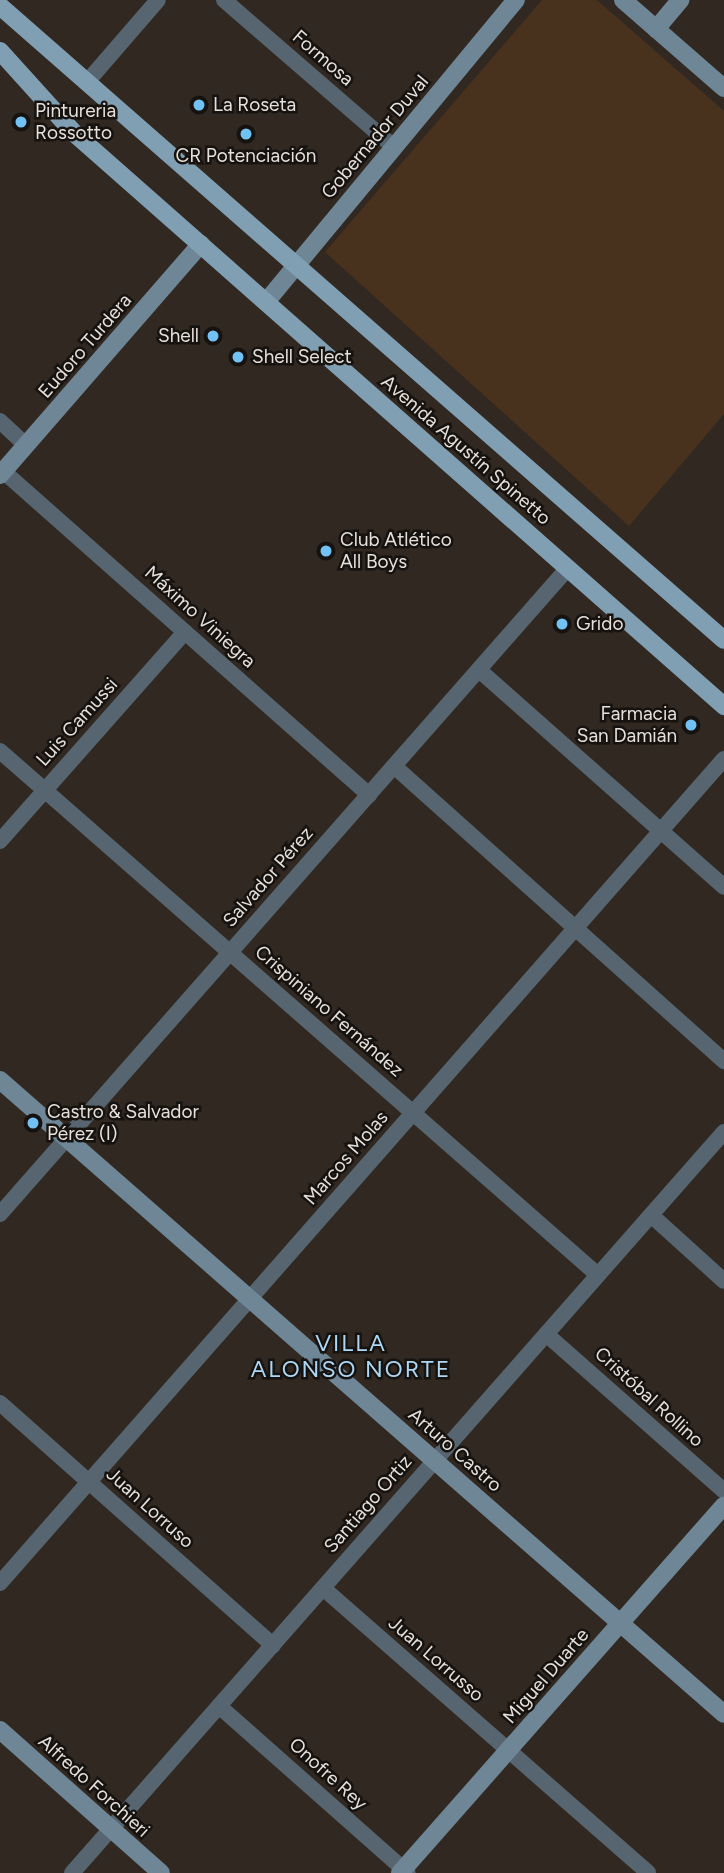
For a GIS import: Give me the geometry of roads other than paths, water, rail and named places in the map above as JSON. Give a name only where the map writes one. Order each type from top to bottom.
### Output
[{"type":"main road","name":"Avenida Agustín Spinetto","points":[[0,6],[724,640]]},
{"type":"main road","name":"Avenida Agustín Spinetto","points":[[0,51],[61,121],[724,706]]},
{"type":"street","points":[[88,82],[158,0]]},
{"type":"street","name":"Formosa","points":[[225,0],[394,147]]},
{"type":"street","name":"Gobernador Duval","points":[[266,302],[516,0]]},
{"type":"street","points":[[623,0],[724,88]]},
{"type":"street","points":[[656,29],[680,0]]},
{"type":"street","name":"Eudoro Turdera","points":[[2,473],[201,244]]},
{"type":"street","points":[[0,422],[26,444]]},
{"type":"street","name":"Máximo Viniegra","points":[[2,473],[369,795]]},
{"type":"street","name":"Salvador Pérez","points":[[0,1214],[568,568]]},
{"type":"street","name":"Luis Camussi","points":[[0,841],[185,632]]},
{"type":"street","points":[[478,670],[724,887]]},
{"type":"street","name":"Crispiniano Fernández","points":[[0,751],[598,1275]]},
{"type":"street","name":"Marcos Molas","points":[[0,1583],[724,760]]},
{"type":"street","points":[[394,766],[724,1061]]},
{"type":"street","name":"Arturo Castro","points":[[0,1080],[724,1714]]},
{"type":"street","name":"Santiago Ortiz","points":[[72,1873],[724,1132]]},
{"type":"street","points":[[650,1215],[724,1280]]},
{"type":"street","name":"Cristóbal Rollino","points":[[546,1334],[724,1491]]},
{"type":"street","name":"Juan Lorruso","points":[[0,1403],[273,1645]]},
{"type":"street","name":"Miguel Duarte","points":[[404,1872],[724,1506]]},
{"type":"street","name":"Juan Lorrusso","points":[[323,1588],[648,1873]]},
{"type":"street","name":"Onofre Rey","points":[[219,1706],[404,1872]]},
{"type":"street","name":"Alfredo Forchieri","points":[[0,1730],[161,1873]]},
{"type":"place","name":"La Roseta","points":[[199,105]]},
{"type":"place","name":"Pintureria Rossotto","points":[[21,122]]},
{"type":"place","name":"CR Potenciación","points":[[246,134]]},
{"type":"place","name":"Shell","points":[[213,336]]},
{"type":"place","name":"Shell Select","points":[[238,357]]},
{"type":"place","name":"Club Atlético All Boys","points":[[326,551]]},
{"type":"place","name":"Grido","points":[[562,624]]},
{"type":"place","name":"Farmacia San Damián","points":[[691,725]]},
{"type":"place","name":"Castro & Salvador Pérez (I)","points":[[33,1123]]},
{"type":"district","name":"VILLA ALONSO NORTE","points":[[351,1356]]}]
